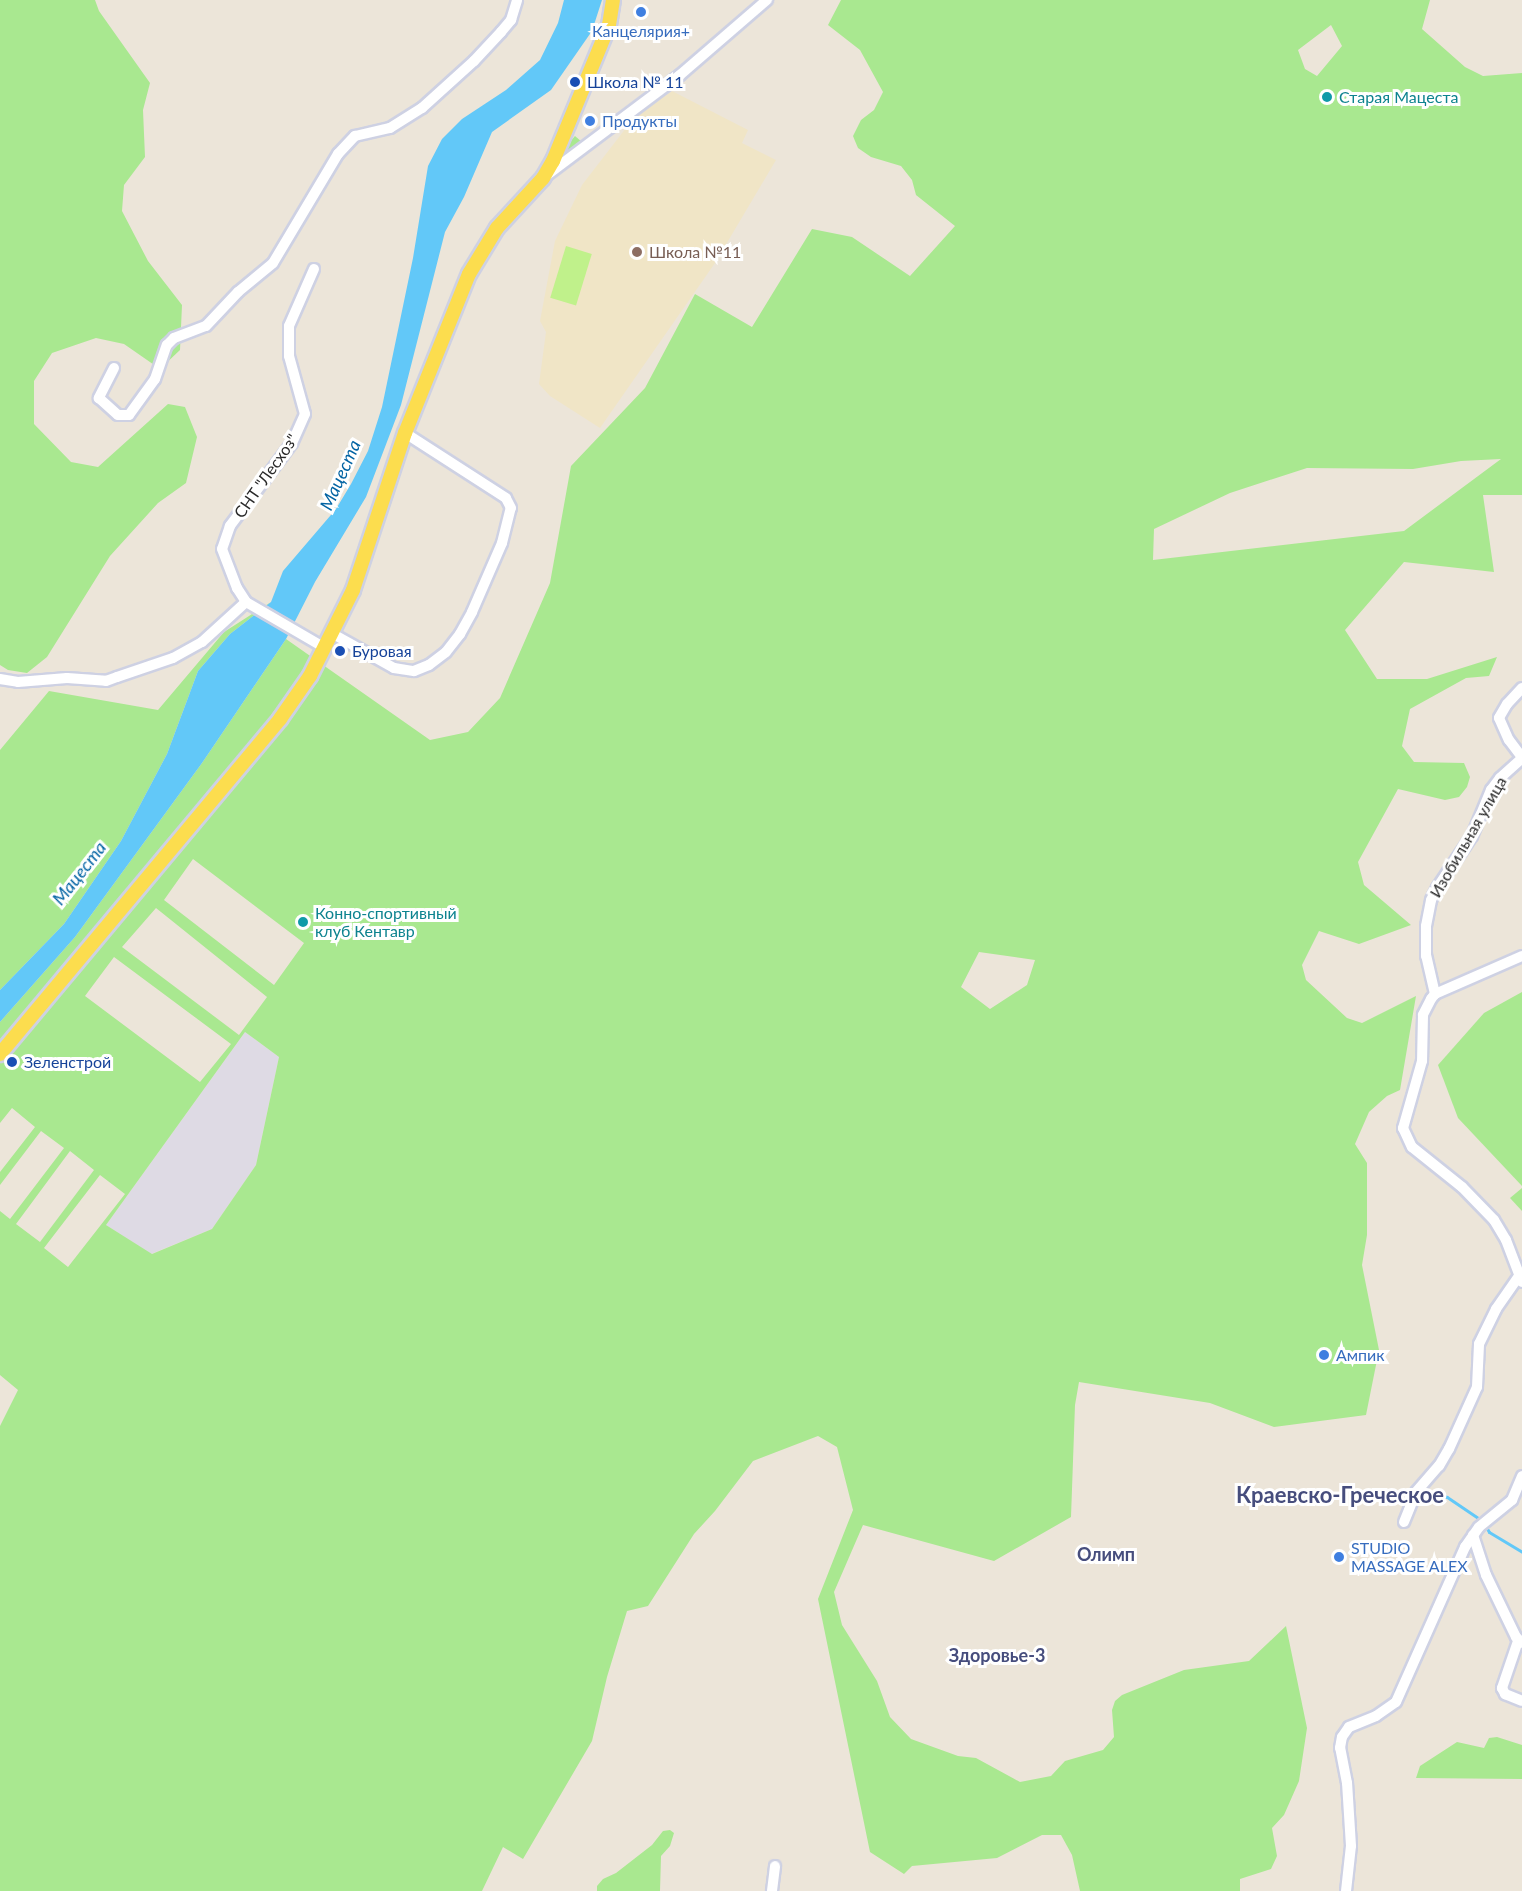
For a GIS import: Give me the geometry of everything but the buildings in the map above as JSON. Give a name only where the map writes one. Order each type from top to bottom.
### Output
[{"type":"main road","points":[[0,1054],[279,719],[325,648],[365,561],[405,433],[461,293],[483,249],[511,211],[543,178],[561,145],[604,40],[613,0]]},
{"type":"street","points":[[114,368],[99,398],[118,415],[129,415],[155,380],[167,345],[174,338],[206,326],[238,292],[273,263],[338,154],[354,136],[390,128],[422,108],[474,61],[501,32],[511,20],[517,0]]},
{"type":"street","points":[[543,178],[680,75],[767,0]]},
{"type":"street","name":"СНТ \"Лесхоз\"","points":[[250,605],[237,588],[222,549],[225,537],[292,443],[305,414],[289,356],[289,326],[314,269]]},
{"type":"street","points":[[333,634],[393,668],[414,670],[429,665],[446,652],[460,634],[502,543],[511,508],[506,498],[405,433]]},
{"type":"street","points":[[0,678],[18,682],[67,678],[106,681],[163,661],[202,642],[250,605],[325,648]]},
{"type":"street","name":"Изобильная улица","points":[[1435,994],[1426,956],[1426,926],[1431,900],[1472,837],[1491,790],[1522,757],[1509,740],[1499,718],[1507,704],[1522,688]]},
{"type":"street","points":[[1404,1522],[1416,1492],[1449,1449],[1477,1387],[1479,1344],[1496,1309],[1520,1279],[1506,1240],[1494,1220],[1462,1187],[1412,1147],[1404,1136],[1403,1122],[1422,1061],[1423,1015],[1435,994],[1522,956]]},
{"type":"street","points":[[1346,1891],[1350,1833],[1347,1783],[1340,1748],[1342,1737],[1349,1727],[1376,1716],[1396,1702],[1449,1580],[1473,1535],[1485,1521],[1512,1500],[1522,1476]]},
{"type":"street","points":[[1473,1535],[1481,1564],[1520,1642],[1502,1688],[1505,1694],[1522,1701]]},
{"type":"street","points":[[772,1891],[775,1866]]},
{"type":"shaded area","name":"Школа №11","points":[[672,91],[748,130],[742,143],[776,160],[715,263],[600,428],[550,396],[539,384],[546,332],[540,321],[555,241],[582,185],[636,115]]},
{"type":"shaded area","points":[[245,1032],[279,1057],[256,1165],[212,1229],[151,1254],[106,1225]]},
{"type":"green space","points":[[0,0],[95,0],[99,11],[150,83],[143,110],[145,157],[124,185],[122,211],[148,261],[182,305],[180,350],[160,369],[124,344],[96,338],[52,353],[34,381],[34,424],[71,462],[98,467],[168,404],[185,407],[197,437],[186,483],[158,503],[110,556],[47,657],[27,673],[8,670],[0,665]]},
{"type":"green space","points":[[841,0],[1430,0],[1422,29],[1465,67],[1483,76],[1522,73],[1522,495],[1483,495],[1494,572],[1404,562],[1345,630],[1377,679],[1427,679],[1497,657],[1489,676],[1466,678],[1410,709],[1402,746],[1414,762],[1464,763],[1470,777],[1467,787],[1459,797],[1445,800],[1398,789],[1358,862],[1364,885],[1411,925],[1359,944],[1319,931],[1302,965],[1306,980],[1347,1018],[1362,1023],[1416,996],[1400,1090],[1387,1096],[1369,1112],[1355,1144],[1367,1163],[1367,1235],[1362,1265],[1379,1350],[1366,1415],[1274,1427],[1210,1403],[1079,1382],[1075,1405],[1071,1517],[994,1561],[863,1525],[834,1592],[842,1625],[877,1681],[890,1717],[911,1739],[958,1756],[976,1758],[1020,1782],[1051,1776],[1065,1761],[1103,1750],[1114,1737],[1112,1710],[1115,1701],[1122,1695],[1184,1670],[1249,1661],[1286,1626],[1307,1728],[1299,1781],[1284,1815],[1272,1828],[1277,1856],[1271,1869],[1240,1879],[1240,1891],[1080,1891],[1072,1855],[1061,1835],[1042,1835],[997,1858],[912,1866],[904,1874],[870,1852],[818,1599],[853,1510],[837,1447],[818,1436],[753,1461],[715,1511],[694,1534],[648,1606],[627,1611],[607,1677],[592,1741],[523,1859],[503,1847],[482,1891],[0,1891],[0,1426],[18,1390],[0,1375],[0,1211],[10,1219],[64,1148],[41,1131],[0,1185],[0,1172],[35,1127],[12,1108],[0,1123],[0,1022],[75,937],[202,763],[286,639],[430,740],[468,732],[500,698],[550,583],[571,466],[645,388],[695,294],[752,327],[812,229],[852,237],[910,276],[955,226],[916,195],[912,180],[901,166],[871,157],[858,148],[853,136],[861,120],[874,110],[883,92],[860,50],[828,25]],"holes":[[[1331,25],[1342,46],[1317,76],[1305,69],[1298,50]],[[1501,459],[1404,531],[1153,560],[1154,529],[1230,493],[1307,468],[1413,469],[1461,461]],[[193,859],[304,943],[274,985],[164,900]],[[156,908],[267,997],[239,1035],[122,947]],[[979,952],[1035,960],[1027,985],[990,1009],[961,987]],[[114,957],[231,1044],[200,1082],[85,996]],[[245,1032],[279,1057],[256,1165],[212,1229],[152,1254],[106,1225]],[[70,1151],[94,1170],[40,1242],[16,1224]],[[100,1175],[125,1194],[68,1267],[44,1248]]]},
{"type":"green space","points":[[575,136],[583,143],[560,160],[569,143]]},
{"type":"green space","points":[[566,246],[592,254],[576,306],[550,298]]},
{"type":"green space","points":[[271,602],[230,634],[198,671],[167,754],[121,841],[64,924],[0,990],[0,750],[49,691],[158,710],[224,632]]},
{"type":"green space","points":[[1522,992],[1522,1186],[1458,1118],[1438,1065],[1484,1013]]},
{"type":"green space","points":[[1522,1188],[1522,1211],[1510,1198]]},
{"type":"green space","points":[[1497,1737],[1522,1745],[1522,1779],[1416,1778],[1420,1766],[1457,1742],[1484,1748],[1489,1738]]},
{"type":"green space","points":[[670,1830],[674,1833],[670,1846],[661,1856],[660,1891],[597,1891],[597,1886],[603,1879],[616,1873],[652,1845],[663,1831]]},
{"type":"water","points":[[564,0],[602,0],[592,31],[551,90],[492,132],[464,197],[445,232],[401,405],[366,497],[315,582],[286,639],[202,763],[75,937],[0,1022],[0,990],[64,924],[121,841],[167,754],[198,671],[230,634],[271,602],[283,571],[336,509],[351,484],[368,451],[382,407],[413,258],[428,166],[442,139],[462,119],[506,90],[540,60],[558,23]]},
{"type":"waterway","points":[[1422,1492],[1447,1497],[1481,1520]]},
{"type":"waterway","points":[[1485,1525],[1489,1532],[1522,1552]]},
{"type":"place","name":"Канцелярия+","points":[[641,12]]},
{"type":"place","name":"Школа № 11","points":[[575,82]]},
{"type":"place","name":"Старая Мацеста","points":[[1327,97]]},
{"type":"place","name":"Продукты","points":[[590,121]]},
{"type":"place","name":"Школа №11","points":[[637,252]]},
{"type":"place","name":"Буровая","points":[[340,651]]},
{"type":"place","name":"Конно-спортивный клуб Кентавр","points":[[303,922]]},
{"type":"place","name":"Зеленстрой","points":[[12,1062]]},
{"type":"place","name":"Ампик","points":[[1324,1355]]},
{"type":"place","name":"STUDIO MASSAGE ALEX","points":[[1339,1557]]},
{"type":"district","name":"Краевско-Греческое","points":[[1340,1495]]},
{"type":"district","name":"Олимп","points":[[1106,1554]]},
{"type":"district","name":"Здоровье-3","points":[[997,1655]]},
{"type":"water label","name":"Мацеста","points":[[340,475]]},
{"type":"water label","name":"Мацеста","points":[[79,873]]}]
